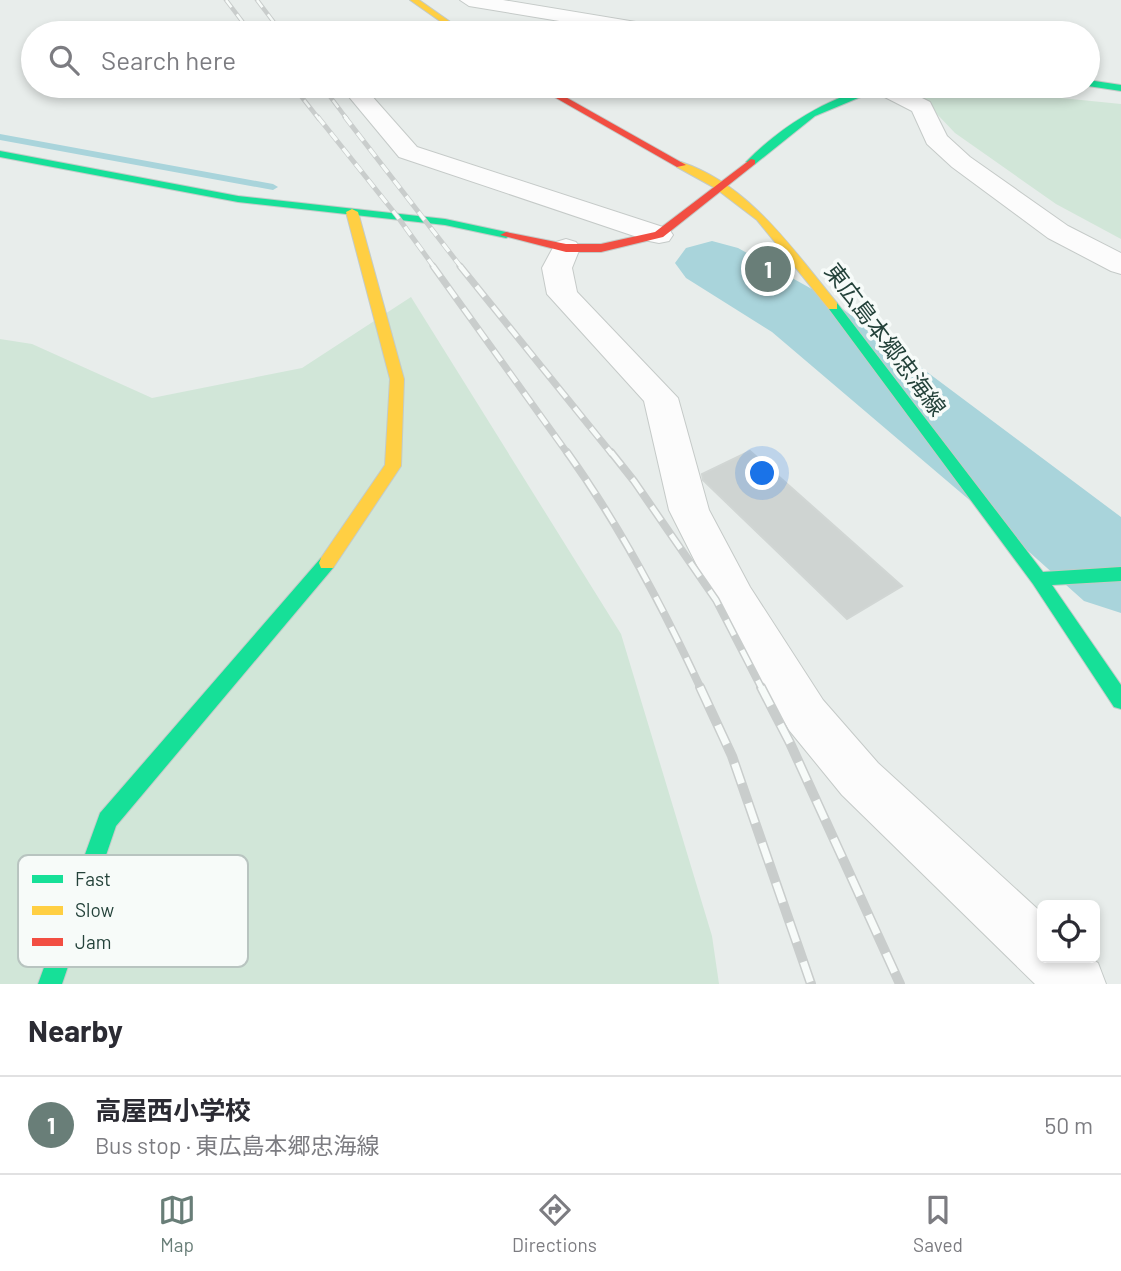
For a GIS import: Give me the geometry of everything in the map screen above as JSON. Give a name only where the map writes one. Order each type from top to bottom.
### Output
[{"type":"street","points":[[414,0],[445,21]]},
{"type":"street","points":[[469,0],[594,21]]},
{"type":"street","points":[[1100,85],[1121,88]]},
{"type":"street","points":[[361,98],[408,152],[659,235]]},
{"type":"street","name":"東広島本郷忠海線","points":[[561,98],[719,186],[761,218],[836,309],[1040,579],[1121,701]]},
{"type":"street","points":[[0,154],[238,199],[444,222],[565,248],[601,248],[659,235],[812,114],[847,98]]},
{"type":"street","points":[[904,98],[922,107],[936,139],[961,162],[1058,232],[1121,265]]},
{"type":"street","points":[[95,855],[107,820],[339,549],[393,466],[397,379],[352,212]]},
{"type":"street","points":[[565,248],[557,268],[562,294],[661,398],[689,510],[735,599],[806,715],[860,779],[1037,946]]},
{"type":"street","points":[[1040,579],[1121,574]]},
{"type":"street","points":[[1054,963],[1077,984]]},
{"type":"street","points":[[50,984],[56,967]]},
{"type":"green space","points":[[922,98],[1061,98],[1121,104],[1121,239],[1056,204],[955,133]]},
{"type":"green space","points":[[411,297],[621,634],[712,936],[719,984],[0,984],[0,339],[32,344],[152,398],[302,368]]},
{"type":"building","points":[[750,451],[902,586],[847,619],[703,480],[702,474]]},
{"type":"waterway","points":[[0,137],[273,187]]},
{"type":"waterway","points":[[712,263],[800,315],[1121,573]]},
{"type":"railway","points":[[226,0],[242,21]]},
{"type":"railway","points":[[257,0],[273,21]]},
{"type":"railway","points":[[302,98],[319,119]]},
{"type":"railway","points":[[331,98],[347,119]]},
{"type":"railway","points":[[318,117],[434,267]]},
{"type":"railway","points":[[345,117],[461,267]]},
{"type":"railway","points":[[433,266],[568,454]]},
{"type":"railway","points":[[460,266],[612,454]]},
{"type":"railway","points":[[567,452],[640,568],[701,689]]},
{"type":"railway","points":[[611,452],[716,600],[762,689]]},
{"type":"railway","points":[[700,687],[732,756],[811,984]]},
{"type":"railway","points":[[761,687],[790,743],[900,984]]},
{"type":"traffic: fast","points":[[1100,85],[1121,88]]},
{"type":"traffic: fast","points":[[751,162],[812,114],[847,98]]},
{"type":"traffic: fast","points":[[0,154],[238,199],[445,222],[506,235]]},
{"type":"traffic: fast","points":[[833,306],[1039,579],[1121,701]]},
{"type":"traffic: fast","points":[[95,855],[107,820],[327,563]]},
{"type":"traffic: fast","points":[[1039,579],[1121,574]]},
{"type":"traffic: fast","points":[[50,984],[56,967]]},
{"type":"traffic: slow","points":[[414,0],[445,21]]},
{"type":"traffic: slow","points":[[681,165],[719,186],[761,218],[833,306]]},
{"type":"traffic: slow","points":[[327,563],[393,466],[397,379],[352,212]]},
{"type":"traffic: jam","points":[[561,98],[681,165]]},
{"type":"traffic: jam","points":[[506,235],[566,248],[601,248],[659,235],[751,162]]},
{"type":"place","name":"高屋西小学校","points":[[768,269]]}]
